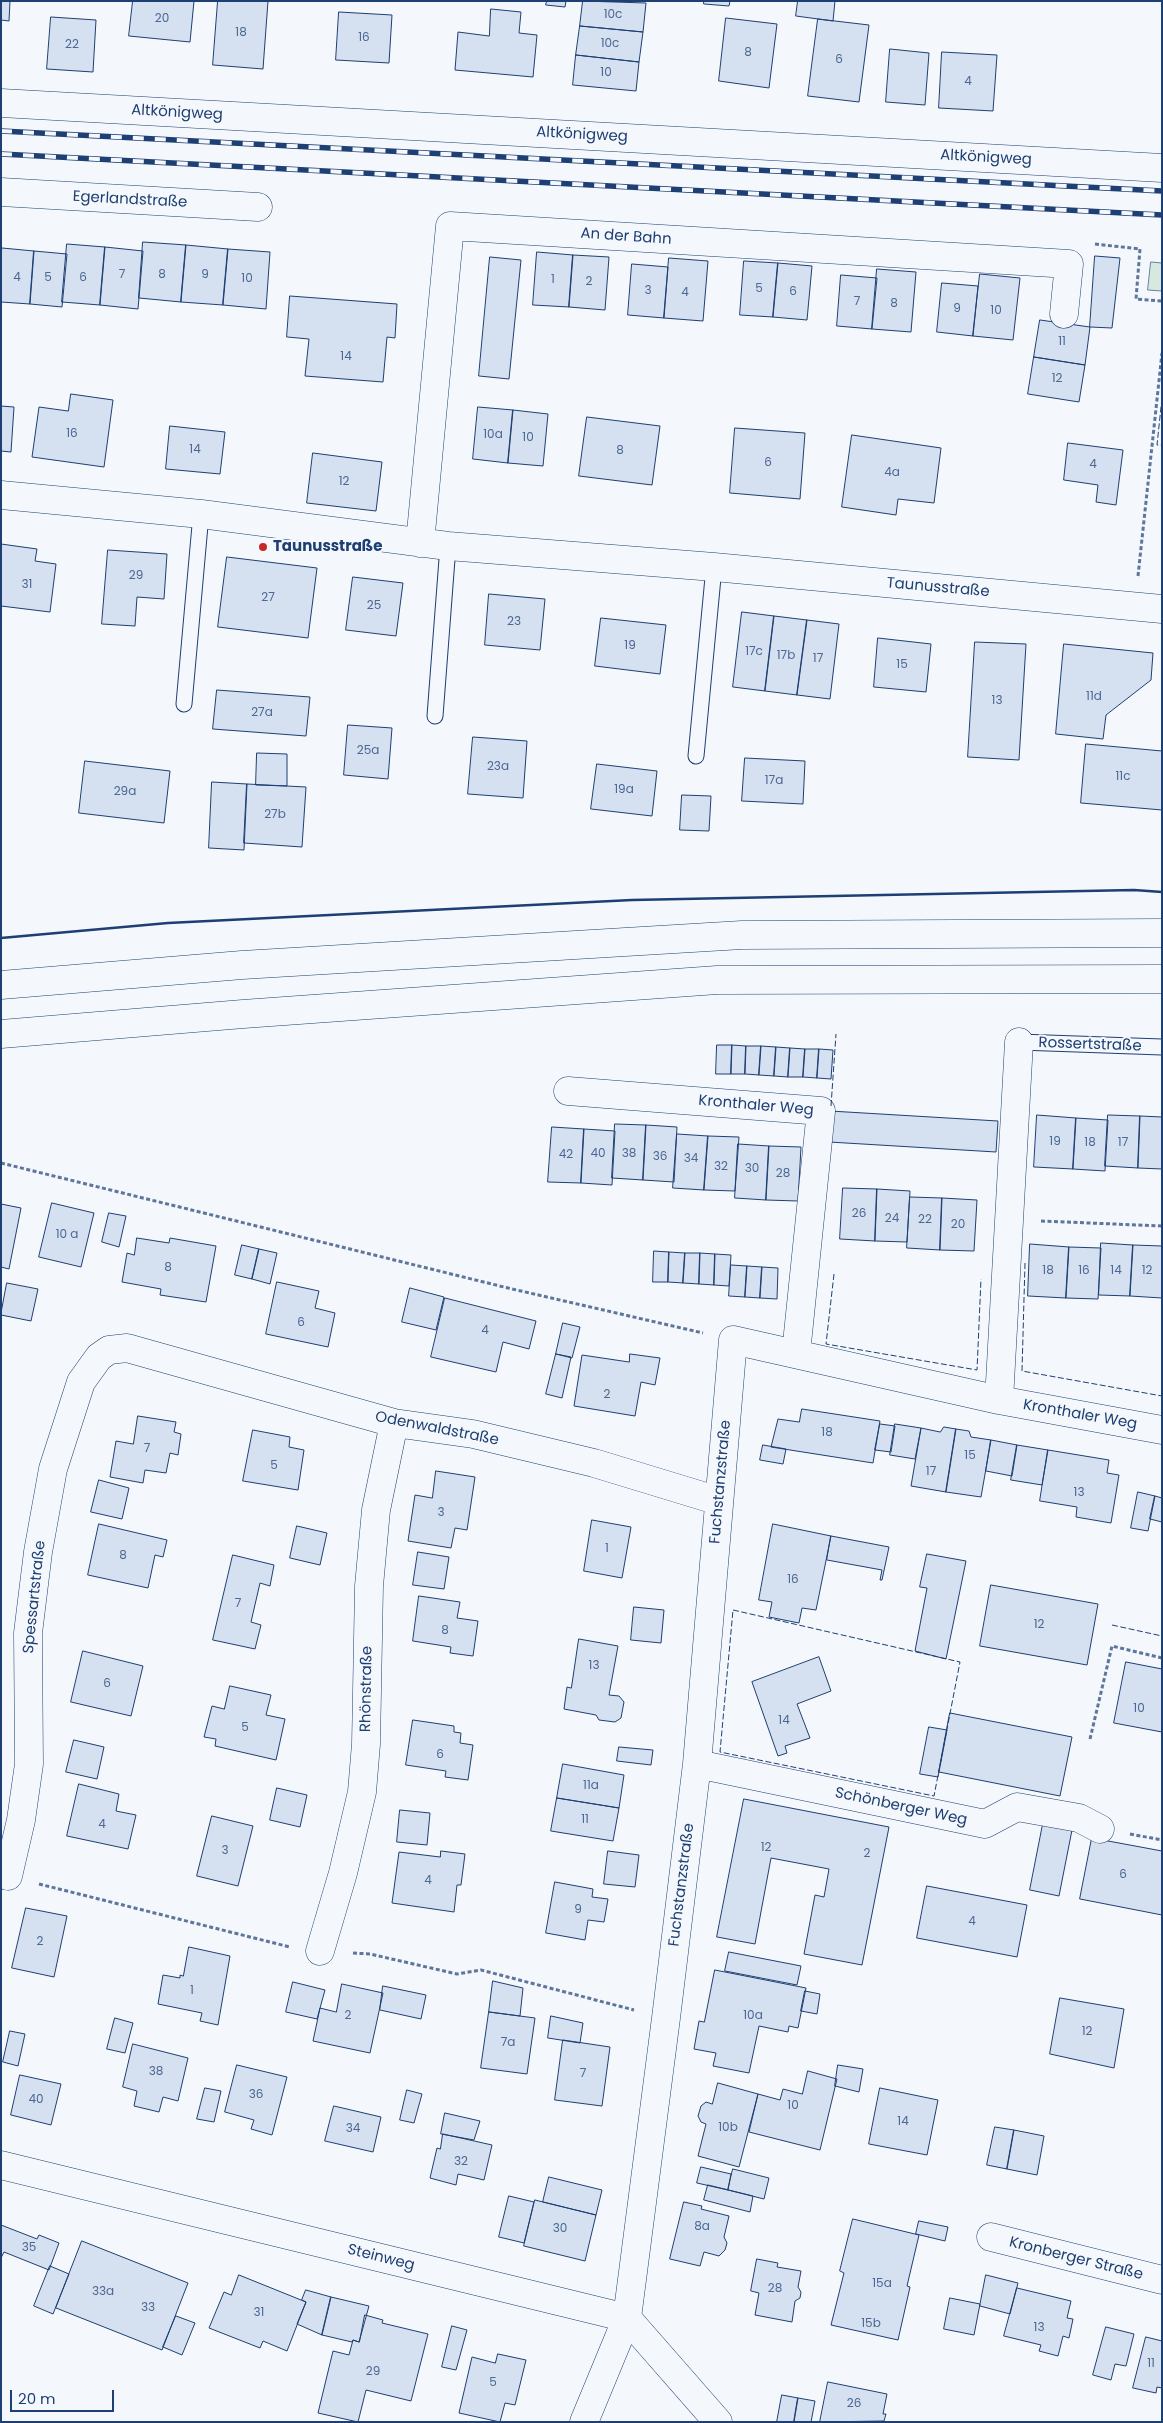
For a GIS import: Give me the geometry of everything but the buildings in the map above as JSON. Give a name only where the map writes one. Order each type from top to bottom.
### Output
[{"type":"main road","name":"Altkönigweg","points":[[1,103],[1162,168]]},
{"type":"main road","name":"Egerlandstraße","points":[[1,192],[258,207]]},
{"type":"main road","name":"An der Bahn","points":[[420,543],[450,226],[1069,264]]},
{"type":"main road","points":[[1064,314],[1069,264]]},
{"type":"main road","name":"Taunusstraße","points":[[1,495],[202,514],[448,546],[714,567],[1162,609]]},
{"type":"main road","points":[[1,985],[242,965],[742,935],[1162,933]]},
{"type":"main road","points":[[1,1034],[252,1013],[717,980],[1162,979]]},
{"type":"main road","points":[[998,1400],[1019,1042]]},
{"type":"main road","name":"Kronthaler Weg","points":[[568,1091],[821,1111],[796,1353]]},
{"type":"main road","name":"Kronthaler Weg","points":[[733,1340],[998,1400],[1162,1430]]},
{"type":"main road","name":"Fuchstanzstraße","points":[[584,2422],[627,2318],[697,1764],[733,1340]]},
{"type":"main road","name":"Odenwaldstraße","points":[[99,1357],[109,1350],[127,1348],[394,1423],[473,1434],[584,1460],[719,1501]]},
{"type":"main road","name":"Spessartstraße","points":[[8,1876],[21,1820],[29,1764],[28,1633],[38,1552],[53,1469],[80,1382],[99,1357]]},
{"type":"main road","name":"Rhönstraße","points":[[320,1951],[343,1873],[362,1792],[366,1744],[369,1586],[376,1510],[394,1423]]},
{"type":"main road","name":"Schönberger Weg","points":[[697,1764],[985,1824],[1017,1807],[1079,1818],[1100,1829]]},
{"type":"main road","name":"Steinweg","points":[[1,2164],[627,2318]]},
{"type":"main road","name":"Kronberger Straße","points":[[991,2237],[1162,2280]]},
{"type":"main road","points":[[627,2318],[718,2422]]},
{"type":"lane","points":[[184,704],[202,514]]},
{"type":"lane","points":[[435,716],[448,546]]},
{"type":"lane","points":[[696,756],[714,567]]},
{"type":"lane","name":"Rossertstraße","points":[[1019,1042],[1162,1047]]},
{"type":"path","points":[[1069,264],[1092,244],[1140,249],[1136,299],[1162,301]]},
{"type":"path","points":[[1134,607],[1158,413],[1162,353]]},
{"type":"path","points":[[1,1162],[508,1288],[733,1340]]},
{"type":"path","points":[[1008,1219],[1162,1226]]},
{"type":"path","points":[[1090,1739],[1112,1646],[1162,1658]]},
{"type":"shaded area","points":[[1151,262],[1162,263],[1162,291],[1148,290]]},
{"type":"railway","points":[[1,131],[1162,191]]},
{"type":"railway","points":[[1,154],[1162,215]]},
{"type":"fence","points":[[1162,398],[1157,445],[1162,445]]},
{"type":"fence","points":[[831,1106],[836,1034]]},
{"type":"fence","points":[[1025,1263],[1022,1371],[1162,1396]]},
{"type":"fence","points":[[834,1274],[826,1344],[977,1370],[981,1279]]},
{"type":"fence","points":[[733,1610],[960,1662],[934,1796],[720,1752],[733,1610]]},
{"type":"fence","points":[[1112,1625],[1162,1636]]},
{"type":"wall","points":[[1,938],[168,923],[632,900],[1134,890],[1162,892]]},
{"type":"place","name":"Taunusstraße","points":[[263,547]]}]
